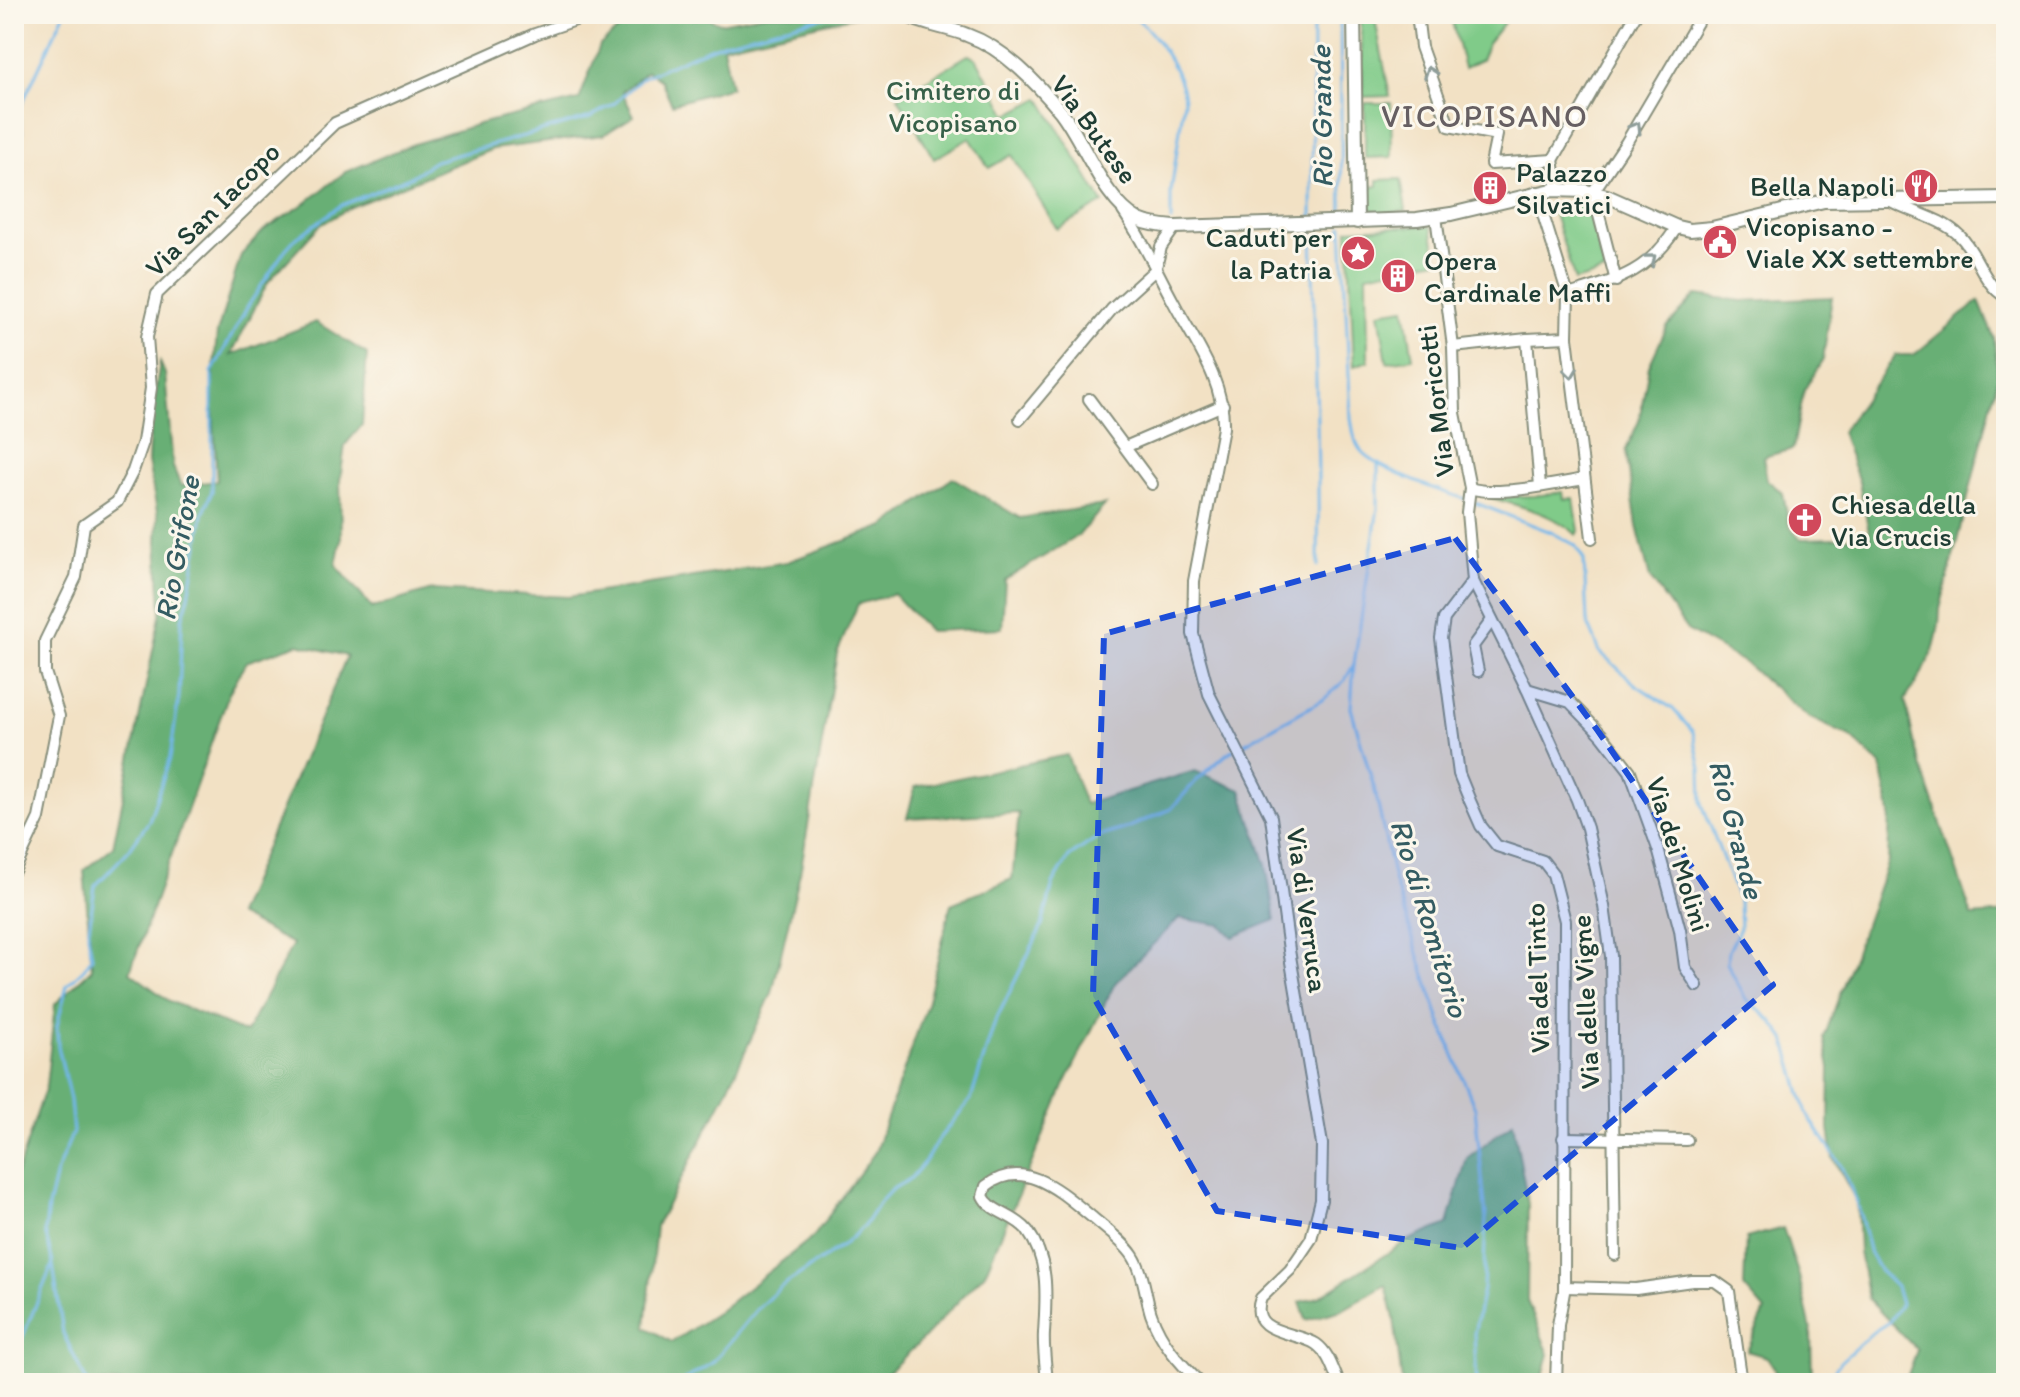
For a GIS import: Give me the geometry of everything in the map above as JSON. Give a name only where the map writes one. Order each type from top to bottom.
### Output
[{"type":"street","name":"Via San Iacopo","points":[[14,871],[39,818],[59,716],[45,672],[45,641],[76,577],[84,525],[117,502],[143,442],[151,388],[147,337],[157,294],[335,123],[535,34],[593,14]]},
{"type":"street","name":"Via Butese","points":[[903,14],[981,41],[1008,59],[1050,100],[1070,125],[1116,201],[1131,215],[1156,225],[1351,222],[1436,216],[1536,192],[1558,190],[1593,192],[1620,200],[1677,227]]},
{"type":"street","points":[[1351,222],[1354,14]]},
{"type":"street","points":[[1417,14],[1421,47],[1449,126],[1497,135],[1491,164],[1553,160]]},
{"type":"street","points":[[1558,190],[1553,160],[1636,14]]},
{"type":"street","points":[[1616,281],[1593,192],[1626,143],[1702,14]]},
{"type":"street","points":[[1536,192],[1568,295],[1567,337],[1592,538]]},
{"type":"street","points":[[1568,295],[1616,281],[1655,257],[1677,227],[1690,230],[1712,228],[1824,201],[2006,198]]},
{"type":"street","points":[[1889,200],[1941,222],[1959,236],[1991,285],[2006,297]]},
{"type":"street","name":"Via di Verruca","points":[[1116,201],[1143,242],[1213,376],[1223,405],[1223,428],[1194,581],[1192,620],[1205,682],[1271,817],[1289,950],[1322,1144],[1321,1200],[1316,1226],[1298,1261],[1261,1298],[1259,1316],[1268,1327],[1314,1342],[1321,1348],[1339,1383]]},
{"type":"street","name":"Via Moricotti","points":[[1436,216],[1453,347],[1455,413],[1470,490],[1467,509],[1473,581]]},
{"type":"street","points":[[1143,242],[1156,225],[1161,247]]},
{"type":"street","points":[[1020,419],[1112,309],[1156,269],[1161,247],[1175,227]]},
{"type":"street","points":[[1453,347],[1567,337]]},
{"type":"street","points":[[1527,339],[1540,486]]},
{"type":"street","points":[[1089,399],[1152,484]]},
{"type":"street","points":[[1125,447],[1223,405]]},
{"type":"street","points":[[1470,490],[1479,492],[1584,479]]},
{"type":"street","name":"Via delle Vigne","points":[[1473,581],[1527,689],[1587,828],[1604,906],[1611,956],[1615,1255]]},
{"type":"street","name":"Via del Tinto","points":[[1473,581],[1444,619],[1441,638],[1459,774],[1481,826],[1497,846],[1543,861],[1553,874],[1565,921],[1564,1287],[1558,1325],[1556,1383]]},
{"type":"street","points":[[1478,671],[1473,646],[1492,620]]},
{"type":"street","name":"Via dei Molini","points":[[1527,689],[1570,702],[1602,735],[1630,771],[1658,849],[1680,930],[1685,967],[1697,986]]},
{"type":"street","points":[[1563,1138],[1687,1140]]},
{"type":"street","points":[[1047,1383],[1044,1335],[1048,1304],[1043,1266],[1029,1233],[1021,1223],[986,1203],[983,1196],[986,1186],[1003,1176],[1021,1175],[1045,1181],[1132,1254],[1161,1338],[1175,1358],[1200,1383]]},
{"type":"street","points":[[1564,1287],[1636,1289],[1715,1281],[1729,1291],[1742,1383]]},
{"type":"highlighted area","points":[[1455,538],[1598,731],[1773,985],[1462,1248],[1217,1211],[1093,996],[1104,634]]},
{"type":"green space","points":[[637,14],[698,14],[720,23],[767,14],[865,14],[723,46],[731,87],[672,104],[661,81],[647,71],[622,92],[634,116],[603,135],[493,149],[351,207],[319,226],[268,282],[231,355],[316,322],[367,354],[362,425],[345,445],[340,480],[341,539],[336,565],[372,608],[432,590],[568,597],[787,562],[885,526],[953,478],[1020,518],[1105,505],[1079,535],[1005,580],[1002,628],[929,631],[894,594],[858,604],[837,653],[801,868],[772,993],[724,1097],[656,1226],[646,1327],[672,1342],[718,1312],[814,1236],[875,1152],[928,1001],[951,904],[1012,879],[1019,813],[907,818],[915,787],[1067,755],[1085,804],[1195,771],[1241,790],[1266,865],[1275,920],[1233,937],[1221,925],[1179,918],[1115,983],[1065,1084],[985,1273],[876,1383],[14,1383],[14,1182],[46,1086],[55,1004],[92,969],[84,870],[113,847],[161,611],[158,517],[148,462],[160,362],[165,374],[173,467],[181,486],[217,481],[212,389],[217,333],[241,255],[264,230],[345,172],[411,145],[482,123],[579,100],[600,45]],"holes":[[[298,644],[347,656],[237,915],[293,944],[246,1033],[169,1001],[130,972],[229,693],[246,662]]]},
{"type":"green space","points":[[1361,14],[1374,14],[1390,96],[1363,97]]},
{"type":"green space","points":[[1450,14],[1498,14],[1504,23],[1488,43],[1481,60],[1464,68]]},
{"type":"green space","name":"Cimitero di Vicopisano","points":[[968,55],[976,58],[1008,115],[1040,98],[1103,203],[1057,229],[1012,155],[989,168],[970,138],[934,159],[898,97]]},
{"type":"green space","points":[[1365,103],[1391,103],[1392,157],[1365,158]]},
{"type":"green space","points":[[1401,179],[1406,211],[1377,212],[1362,202],[1361,187],[1378,186],[1378,180]]},
{"type":"green space","points":[[1587,206],[1605,272],[1575,281],[1553,211]]},
{"type":"green space","points":[[1431,227],[1437,260],[1367,274],[1368,361],[1354,366],[1348,229]]},
{"type":"green space","points":[[1696,295],[1742,301],[1832,297],[1823,360],[1804,390],[1793,449],[1763,457],[1767,480],[1783,493],[1789,525],[1800,539],[1870,537],[1859,482],[1841,432],[1896,355],[1914,355],[1979,301],[1994,338],[1998,377],[1940,609],[1937,636],[1925,668],[1905,700],[1916,750],[1972,916],[2006,913],[2006,1383],[1905,1383],[1917,1350],[1868,1299],[1859,1252],[1857,1202],[1833,1158],[1829,1129],[1830,1068],[1824,1038],[1888,861],[1890,813],[1881,765],[1851,737],[1808,717],[1745,663],[1687,630],[1650,578],[1637,526],[1626,450],[1639,421],[1649,366],[1667,327]]},
{"type":"green space","points":[[1405,308],[1413,358],[1387,362],[1379,312]]},
{"type":"green space","points":[[1563,492],[1564,499],[1574,498],[1577,535],[1546,516],[1489,497],[1535,496]]},
{"type":"green space","points":[[1513,1122],[1528,1204],[1527,1301],[1549,1354],[1541,1383],[1402,1383],[1394,1318],[1386,1285],[1342,1310],[1306,1320],[1300,1302],[1319,1297],[1407,1241],[1448,1224],[1467,1158]]},
{"type":"green space","points":[[1783,1228],[1799,1276],[1811,1330],[1812,1383],[1774,1383],[1775,1369],[1767,1357],[1747,1351],[1765,1311],[1744,1287],[1746,1238]]},
{"type":"waterway","points":[[14,169],[22,132],[19,110],[64,14]]},
{"type":"waterway","name":"Rio Grifone","points":[[14,1382],[21,1341],[53,1263],[45,1232],[48,1207],[56,1173],[73,1132],[57,1026],[67,985],[92,957],[88,935],[95,886],[129,850],[149,821],[170,758],[179,696],[182,619],[203,514],[212,491],[212,372],[248,306],[294,240],[340,206],[412,176],[435,161],[591,117],[615,103],[642,78],[725,42],[834,14]]},
{"type":"waterway","points":[[1130,14],[1157,41],[1173,65],[1182,90],[1184,101],[1171,192],[1171,221]]},
{"type":"waterway","points":[[1312,218],[1313,14]]},
{"type":"waterway","name":"Rio Grande","points":[[1340,14],[1342,218]]},
{"type":"waterway","points":[[1312,226],[1318,566]]},
{"type":"waterway","name":"Rio Grande","points":[[1342,226],[1351,418],[1357,445],[1366,456],[1392,471],[1466,499]]},
{"type":"waterway","name":"Rio di Romitorio","points":[[1378,463],[1378,508],[1354,664],[1351,708],[1375,791],[1394,880],[1440,1021],[1475,1108],[1486,1218],[1483,1289],[1474,1334],[1477,1383]]},
{"type":"waterway","name":"Rio Grande","points":[[1473,502],[1551,532],[1575,545],[1584,560],[1587,621],[1600,652],[1635,684],[1673,709],[1693,732],[1701,769],[1702,804],[1739,901],[1740,928],[1728,953],[1727,963],[1745,998],[1772,1021],[1785,1039],[1807,1114],[1840,1164],[1857,1202],[1870,1254],[1880,1271],[1896,1287],[1901,1304],[1889,1322],[1840,1362],[1831,1376],[1832,1383]]},
{"type":"waterway","points":[[679,1383],[712,1363],[757,1309],[782,1286],[842,1246],[864,1226],[892,1189],[910,1179],[926,1160],[937,1141],[971,1099],[995,1022],[1042,926],[1053,884],[1069,857],[1098,837],[1171,809],[1196,781],[1228,753],[1324,699],[1345,680],[1354,664]]},
{"type":"waterway","points":[[53,1265],[63,1333],[87,1383]]},
{"type":"place","name":"Bella Napoli","points":[[1921,186]]},
{"type":"place","name":"Palazzo Silvatici","points":[[1490,188]]},
{"type":"place","name":"Vicopisano - Viale XX settembre","points":[[1720,242]]},
{"type":"place","name":"Caduti per la Patria","points":[[1358,253]]},
{"type":"place","name":"Opera Cardinale Maffi","points":[[1398,276]]},
{"type":"place","name":"Chiesa della Via Crucis","points":[[1805,520]]},
{"type":"district","name":"VICOPISANO","points":[[1485,116]]}]
